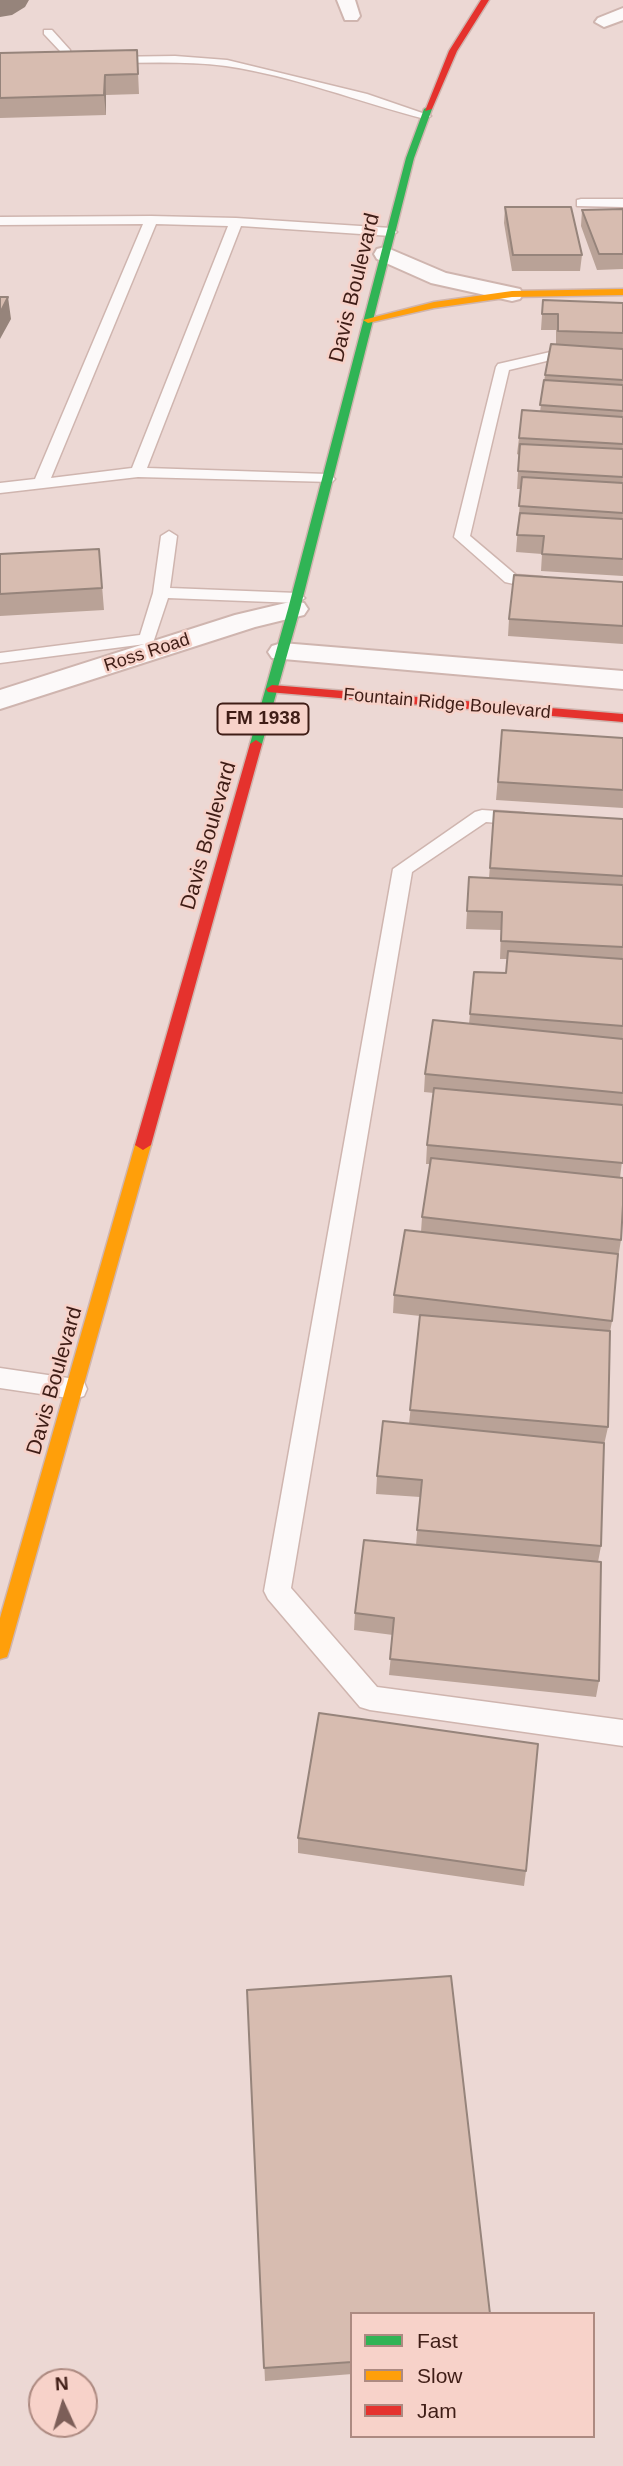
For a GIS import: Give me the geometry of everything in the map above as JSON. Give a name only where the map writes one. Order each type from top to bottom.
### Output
[{"type":"main road","name":"Davis Boulevard","points":[[0,1651],[10,1574],[75,1389],[296,603],[410,158],[453,51],[485,0]]},
{"type":"main road","points":[[368,320],[434,304],[512,294],[623,292]]},
{"type":"main road","name":"Fountain Ridge Boulevard","points":[[272,689],[623,718]]},
{"type":"street","points":[[623,13],[604,22],[623,27]]},
{"type":"street","points":[[385,254],[439,278],[512,294]]},
{"type":"street","name":"Ross Road","points":[[0,701],[296,603]]},
{"type":"street","name":"Fountain Ridge Boulevard","points":[[282,652],[623,680]]},
{"type":"lane","points":[[48,32],[72,61],[53,62]]},
{"type":"lane","points":[[99,60],[145,58],[227,63],[363,96],[425,116]]},
{"type":"lane","points":[[581,203],[623,203]]},
{"type":"lane","points":[[41,483],[151,220]]},
{"type":"lane","points":[[0,221],[236,222],[391,232]]},
{"type":"lane","points":[[138,472],[236,222]]},
{"type":"lane","points":[[561,584],[511,579],[462,537],[503,367],[559,354],[623,358]]},
{"type":"lane","points":[[0,488],[138,472],[327,479]]},
{"type":"lane","points":[[0,659],[147,639],[160,593],[169,536]]},
{"type":"lane","points":[[160,593],[296,603]]},
{"type":"lane","points":[[45,653],[53,683]]},
{"type":"lane","points":[[546,821],[482,816],[403,869],[277,1591],[370,1698],[623,1733]]},
{"type":"lane","points":[[0,1378],[75,1389]]},
{"type":"building","points":[[137,50],[138,74],[105,75],[104,95],[0,98],[0,53]]},
{"type":"building","points":[[505,207],[571,207],[582,255],[513,255]]},
{"type":"building","points":[[623,209],[623,254],[599,254],[582,210]]},
{"type":"building","points":[[0,297],[8,297],[0,313]]},
{"type":"building","points":[[543,300],[623,303],[623,333],[558,331],[558,314],[542,314]]},
{"type":"building","points":[[551,344],[623,349],[623,380],[545,375]]},
{"type":"building","points":[[544,380],[623,385],[623,411],[540,405]]},
{"type":"building","points":[[522,410],[623,417],[623,444],[519,438]]},
{"type":"building","points":[[520,444],[623,449],[623,477],[518,471]]},
{"type":"building","points":[[522,477],[623,483],[623,513],[519,506]]},
{"type":"building","points":[[520,513],[623,519],[623,559],[542,554],[544,536],[517,535]]},
{"type":"building","points":[[99,549],[102,588],[0,594],[0,554]]},
{"type":"building","points":[[514,575],[623,582],[623,626],[509,619]]},
{"type":"building","points":[[502,730],[623,738],[623,790],[498,782]]},
{"type":"building","points":[[494,811],[623,819],[623,876],[490,868]]},
{"type":"building","points":[[469,877],[623,885],[623,947],[501,941],[502,912],[467,911]]},
{"type":"building","points":[[508,951],[623,959],[623,1026],[470,1014],[474,972],[506,973]]},
{"type":"building","points":[[433,1020],[623,1039],[623,1093],[425,1074]]},
{"type":"building","points":[[434,1088],[623,1105],[623,1163],[427,1145]]},
{"type":"building","points":[[431,1158],[623,1178],[621,1240],[422,1217]]},
{"type":"building","points":[[405,1230],[618,1254],[612,1321],[394,1295]]},
{"type":"building","points":[[420,1315],[610,1331],[608,1427],[410,1410]]},
{"type":"building","points":[[383,1421],[604,1443],[601,1546],[417,1530],[422,1480],[377,1476]]},
{"type":"building","points":[[364,1540],[601,1562],[599,1681],[390,1659],[394,1618],[355,1613]]},
{"type":"building","points":[[319,1713],[538,1744],[526,1871],[298,1838]]},
{"type":"building","points":[[451,1976],[490,2312],[350,2312],[350,2362],[264,2368],[247,1990]]},
{"type":"traffic: fast","points":[[256,744],[294,609],[410,158],[428,109]]},
{"type":"traffic: slow","points":[[368,320],[434,305],[512,294],[623,292]]},
{"type":"traffic: slow","points":[[0,1651],[143,1145]]},
{"type":"traffic: jam","points":[[428,109],[453,51],[485,0]]},
{"type":"traffic: jam","points":[[272,689],[623,718]]},
{"type":"traffic: jam","points":[[143,1145],[256,744]]}]
